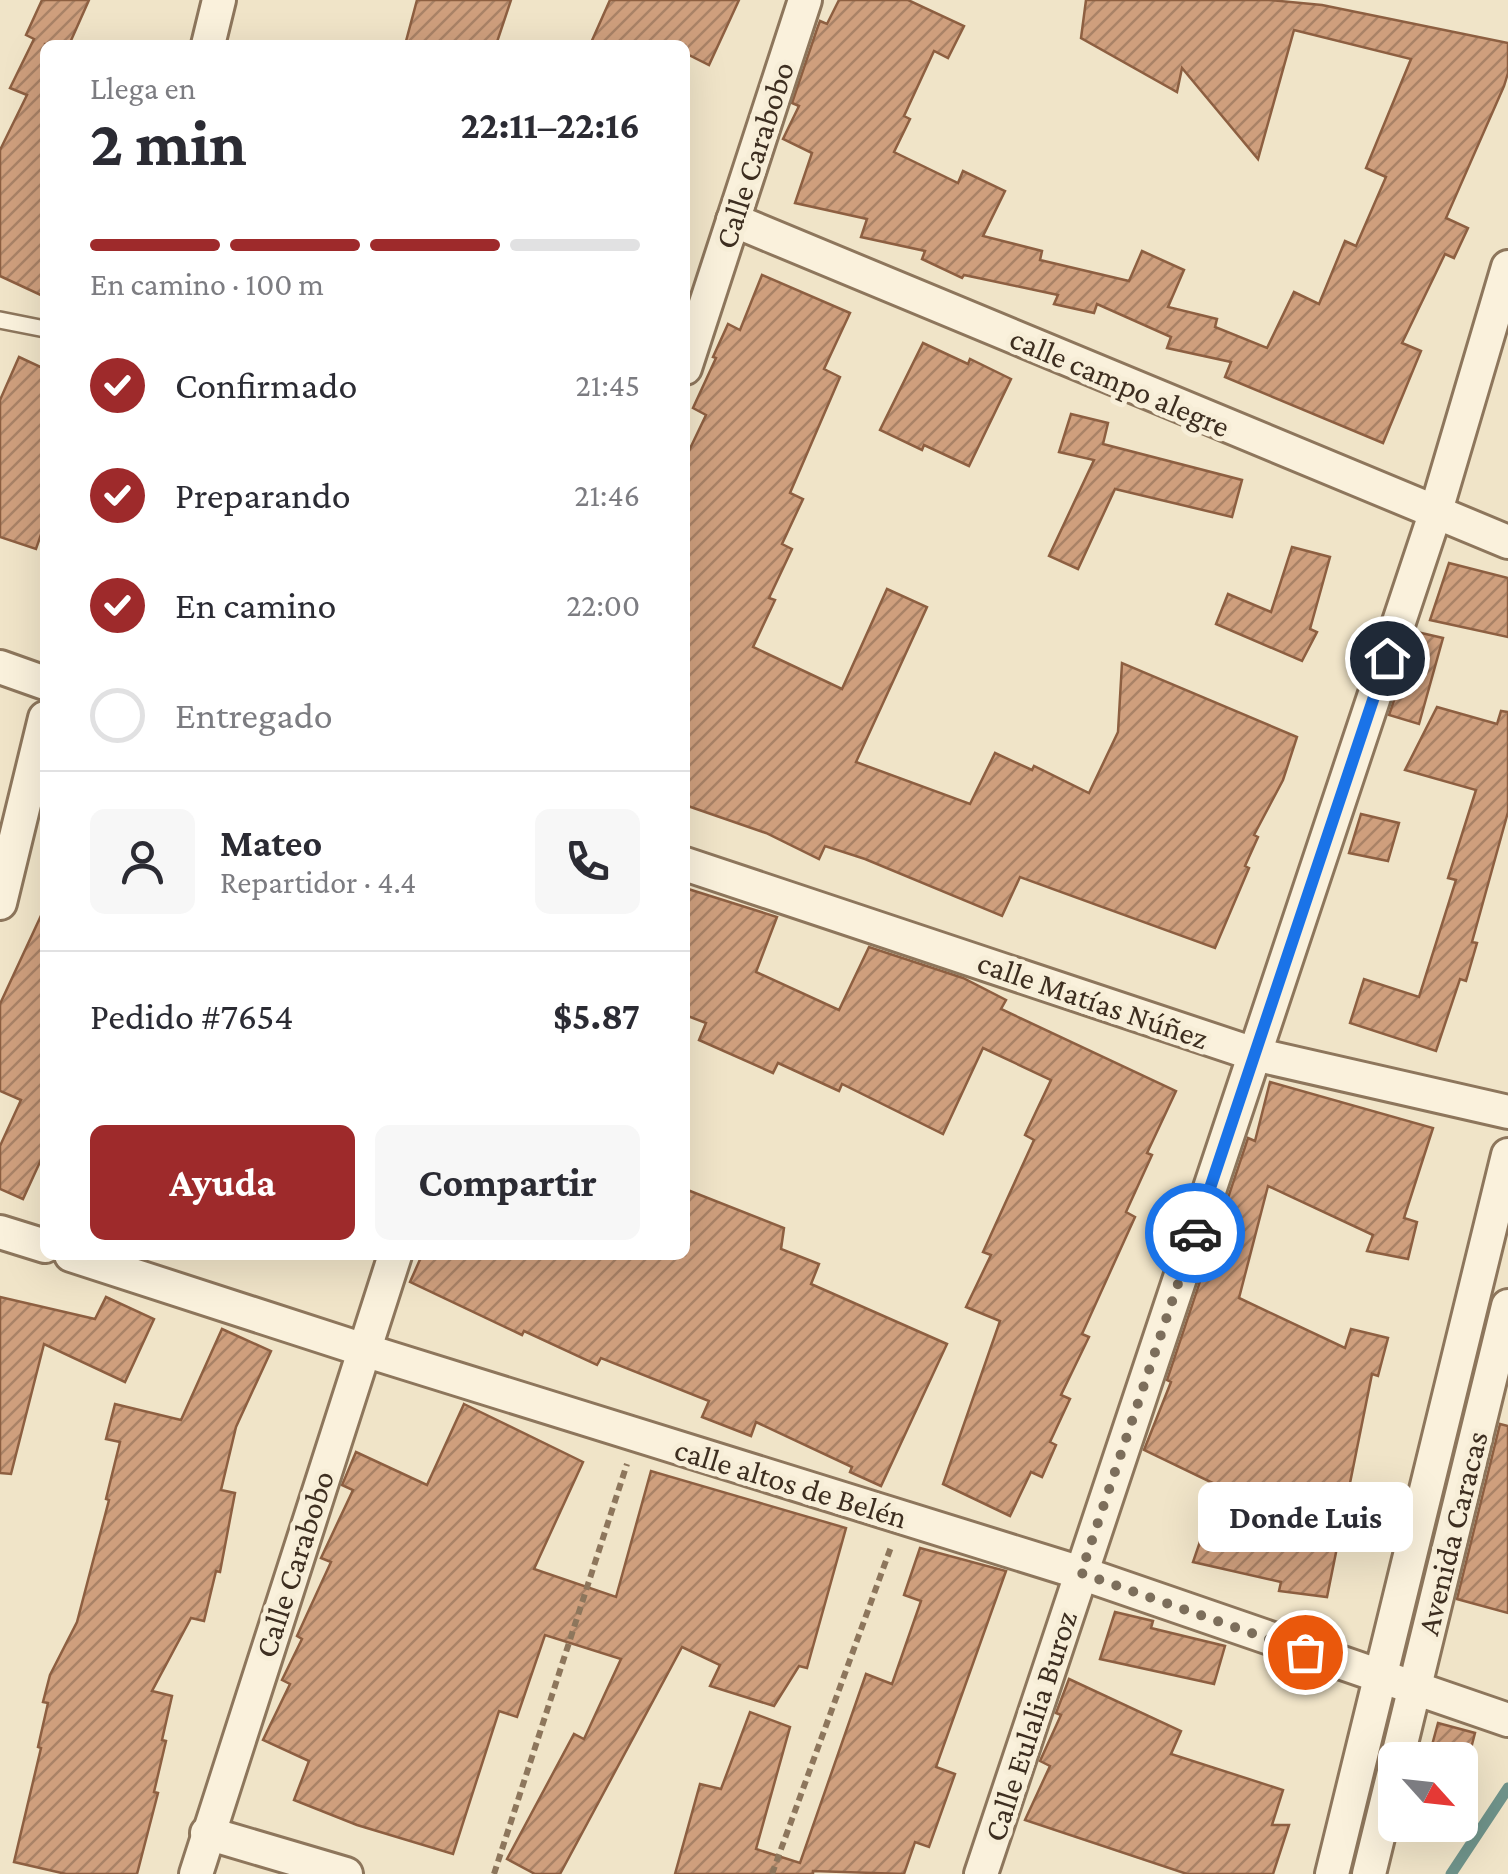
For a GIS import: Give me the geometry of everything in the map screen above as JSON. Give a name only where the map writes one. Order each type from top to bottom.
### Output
[{"type":"street","points":[[209,40],[219,0]]},
{"type":"street","name":"Calle Carabobo","points":[[690,353],[805,0]]},
{"type":"street","name":"calle campo alegre","points":[[733,220],[1508,542]]},
{"type":"street","name":"Calle Eulalia Buroz","points":[[981,1874],[1435,514],[1508,267]]},
{"type":"street","points":[[0,666],[40,681]]},
{"type":"street","points":[[0,903],[40,739]]},
{"type":"street","name":"calle Matías Núñez","points":[[690,866],[1254,1054],[1508,1112]]},
{"type":"street","name":"Avenida Caracas","points":[[1332,1874],[1508,1156]]},
{"type":"street","points":[[0,1232],[40,1244]]},
{"type":"street","name":"calle altos de Belén","points":[[86,1260],[1081,1573],[1508,1720]]},
{"type":"street","name":"Calle Carabobo","points":[[196,1874],[393,1260]]},
{"type":"street","name":"Avenida Caracas","points":[[1402,1742],[1508,1306]]},
{"type":"street","points":[[207,1833],[346,1874]]},
{"type":"street","points":[[1369,1874],[1378,1837]]},
{"type":"lane","points":[[0,320],[40,328]]},
{"type":"path","points":[[494,1874],[637,1435]]},
{"type":"path","points":[[772,1874],[902,1518]]},
{"type":"building","points":[[42,0],[89,0],[71,40],[40,40],[40,295],[0,276],[0,150],[27,95],[10,88],[34,39],[26,35]]},
{"type":"building","points":[[417,0],[511,0],[498,40],[406,40]]},
{"type":"building","points":[[610,0],[739,0],[709,65],[690,56],[690,40],[592,40]]},
{"type":"building","points":[[839,0],[908,0],[964,26],[948,58],[934,51],[904,116],[910,119],[894,152],[958,183],[963,171],[1005,191],[983,236],[1042,251],[1040,260],[1129,281],[1142,251],[1184,270],[1168,307],[1217,319],[1215,327],[1267,348],[1294,292],[1319,304],[1345,241],[1356,246],[1386,177],[1366,168],[1411,59],[1294,30],[1258,159],[1182,68],[1177,92],[1081,38],[1086,0],[1269,0],[1322,5],[1508,43],[1504,86],[1446,218],[1468,228],[1454,258],[1445,254],[1402,343],[1421,351],[1383,443],[1225,377],[1231,362],[1167,348],[1171,337],[1097,304],[1094,313],[1054,304],[1058,295],[964,275],[962,278],[922,259],[925,251],[861,237],[867,219],[795,203],[812,153],[783,139],[799,106],[792,103],[820,21],[827,24]]},
{"type":"building","points":[[762,275],[850,313],[824,369],[840,377],[790,493],[803,499],[782,544],[792,549],[769,598],[775,600],[753,647],[842,689],[887,589],[927,607],[856,762],[970,804],[995,753],[1032,770],[1034,766],[1089,793],[1118,732],[1122,663],[1297,737],[1283,780],[1254,835],[1258,837],[1245,866],[1249,868],[1215,948],[1020,877],[1002,916],[865,859],[825,846],[819,859],[766,833],[690,807],[690,449],[706,415],[693,408],[728,324],[740,330]]},
{"type":"building","points":[[923,343],[1011,379],[969,466],[880,430]]},
{"type":"building","points":[[19,357],[40,367],[40,537],[36,549],[0,537],[0,400]]},
{"type":"building","points":[[1071,414],[1108,423],[1103,444],[1242,480],[1232,517],[1115,489],[1078,569],[1049,556],[1094,460],[1059,452]]},
{"type":"building","points":[[1292,547],[1330,557],[1310,629],[1317,632],[1302,661],[1216,624],[1228,594],[1271,612]]},
{"type":"building","points":[[1449,563],[1508,578],[1508,637],[1430,620]]},
{"type":"building","points":[[1417,632],[1443,638],[1419,724],[1389,715]]},
{"type":"building","points":[[1437,707],[1497,724],[1501,711],[1508,712],[1508,812],[1472,942],[1477,943],[1466,981],[1460,979],[1436,1051],[1350,1023],[1364,979],[1419,997],[1456,880],[1448,878],[1476,790],[1405,770]]},
{"type":"building","points":[[1361,814],[1399,823],[1388,861],[1349,853]]},
{"type":"building","points":[[690,890],[777,917],[756,972],[839,1010],[869,947],[963,978],[1006,1000],[1001,1009],[1176,1091],[1147,1153],[1152,1155],[1126,1212],[1135,1217],[1082,1334],[1089,1337],[1061,1395],[1070,1399],[1050,1442],[1056,1445],[1042,1477],[1031,1472],[1010,1516],[943,1484],[1000,1321],[966,1307],[991,1255],[983,1252],[1034,1140],[1025,1135],[1051,1080],[983,1048],[943,1134],[842,1084],[839,1091],[778,1063],[773,1073],[699,1040],[706,1023],[690,1017]]},
{"type":"building","points":[[40,918],[40,1162],[23,1199],[0,1189],[0,1146],[21,1100],[0,1091],[0,1004]]},
{"type":"building","points":[[1270,1082],[1433,1128],[1404,1218],[1417,1222],[1408,1259],[1367,1251],[1373,1235],[1268,1186],[1239,1298],[1345,1348],[1351,1329],[1388,1338],[1378,1376],[1372,1374],[1327,1597],[1279,1591],[1281,1582],[1193,1562],[1219,1486],[1144,1450],[1171,1382],[1167,1380],[1248,1138],[1255,1141]]},
{"type":"building","points":[[690,1191],[784,1228],[781,1249],[819,1264],[811,1284],[947,1344],[881,1486],[850,1472],[852,1467],[756,1422],[751,1436],[702,1417],[709,1401],[601,1358],[597,1365],[524,1331],[522,1335],[410,1282],[420,1260],[690,1260]]},
{"type":"building","points":[[0,1297],[95,1319],[106,1297],[154,1319],[125,1382],[44,1344],[11,1474],[0,1473]]},
{"type":"building","points":[[222,1329],[271,1351],[236,1427],[221,1490],[235,1493],[220,1572],[216,1571],[204,1621],[191,1618],[152,1691],[172,1696],[154,1792],[158,1793],[137,1874],[66,1874],[14,1862],[41,1748],[38,1747],[48,1703],[43,1702],[50,1675],[77,1622],[109,1500],[106,1499],[120,1442],[106,1439],[115,1404],[181,1420]]},
{"type":"building","points":[[464,1404],[583,1462],[534,1569],[616,1597],[651,1471],[846,1528],[807,1668],[799,1666],[774,1706],[710,1686],[720,1665],[682,1647],[560,1874],[535,1874],[507,1859],[574,1734],[584,1739],[621,1659],[545,1635],[517,1717],[499,1711],[453,1854],[357,1825],[294,1800],[309,1761],[263,1740],[290,1684],[282,1680],[302,1639],[297,1636],[331,1562],[321,1558],[353,1490],[342,1485],[356,1452],[427,1485]]},
{"type":"building","points":[[1500,1424],[1508,1426],[1508,1613],[1457,1599]]},
{"type":"building","points":[[920,1548],[1006,1571],[936,1767],[955,1774],[929,1847],[915,1842],[904,1874],[675,1874],[700,1784],[721,1789],[750,1712],[790,1727],[756,1849],[800,1863],[866,1674],[892,1684],[921,1601],[904,1595]]},
{"type":"building","points":[[1115,1612],[1153,1621],[1151,1628],[1225,1646],[1214,1684],[1100,1659]]},
{"type":"building","points":[[1069,1679],[1181,1731],[1171,1754],[1283,1790],[1272,1825],[1289,1825],[1273,1874],[1187,1874],[1025,1820],[1050,1766],[1040,1761],[1061,1715],[1056,1713]]},
{"type":"building","points":[[1438,1723],[1475,1733],[1473,1742],[1433,1742]]},
{"type":"waterway","points":[[1451,1874],[1508,1788]]},
{"type":"way so far","points":[[1195,1233],[1081,1573],[1305,1652]]},
{"type":"place","name":"Donde Luis","points":[[1305,1652]]},
{"type":"route","points":[[1195,1233],[1387,658]]}]
